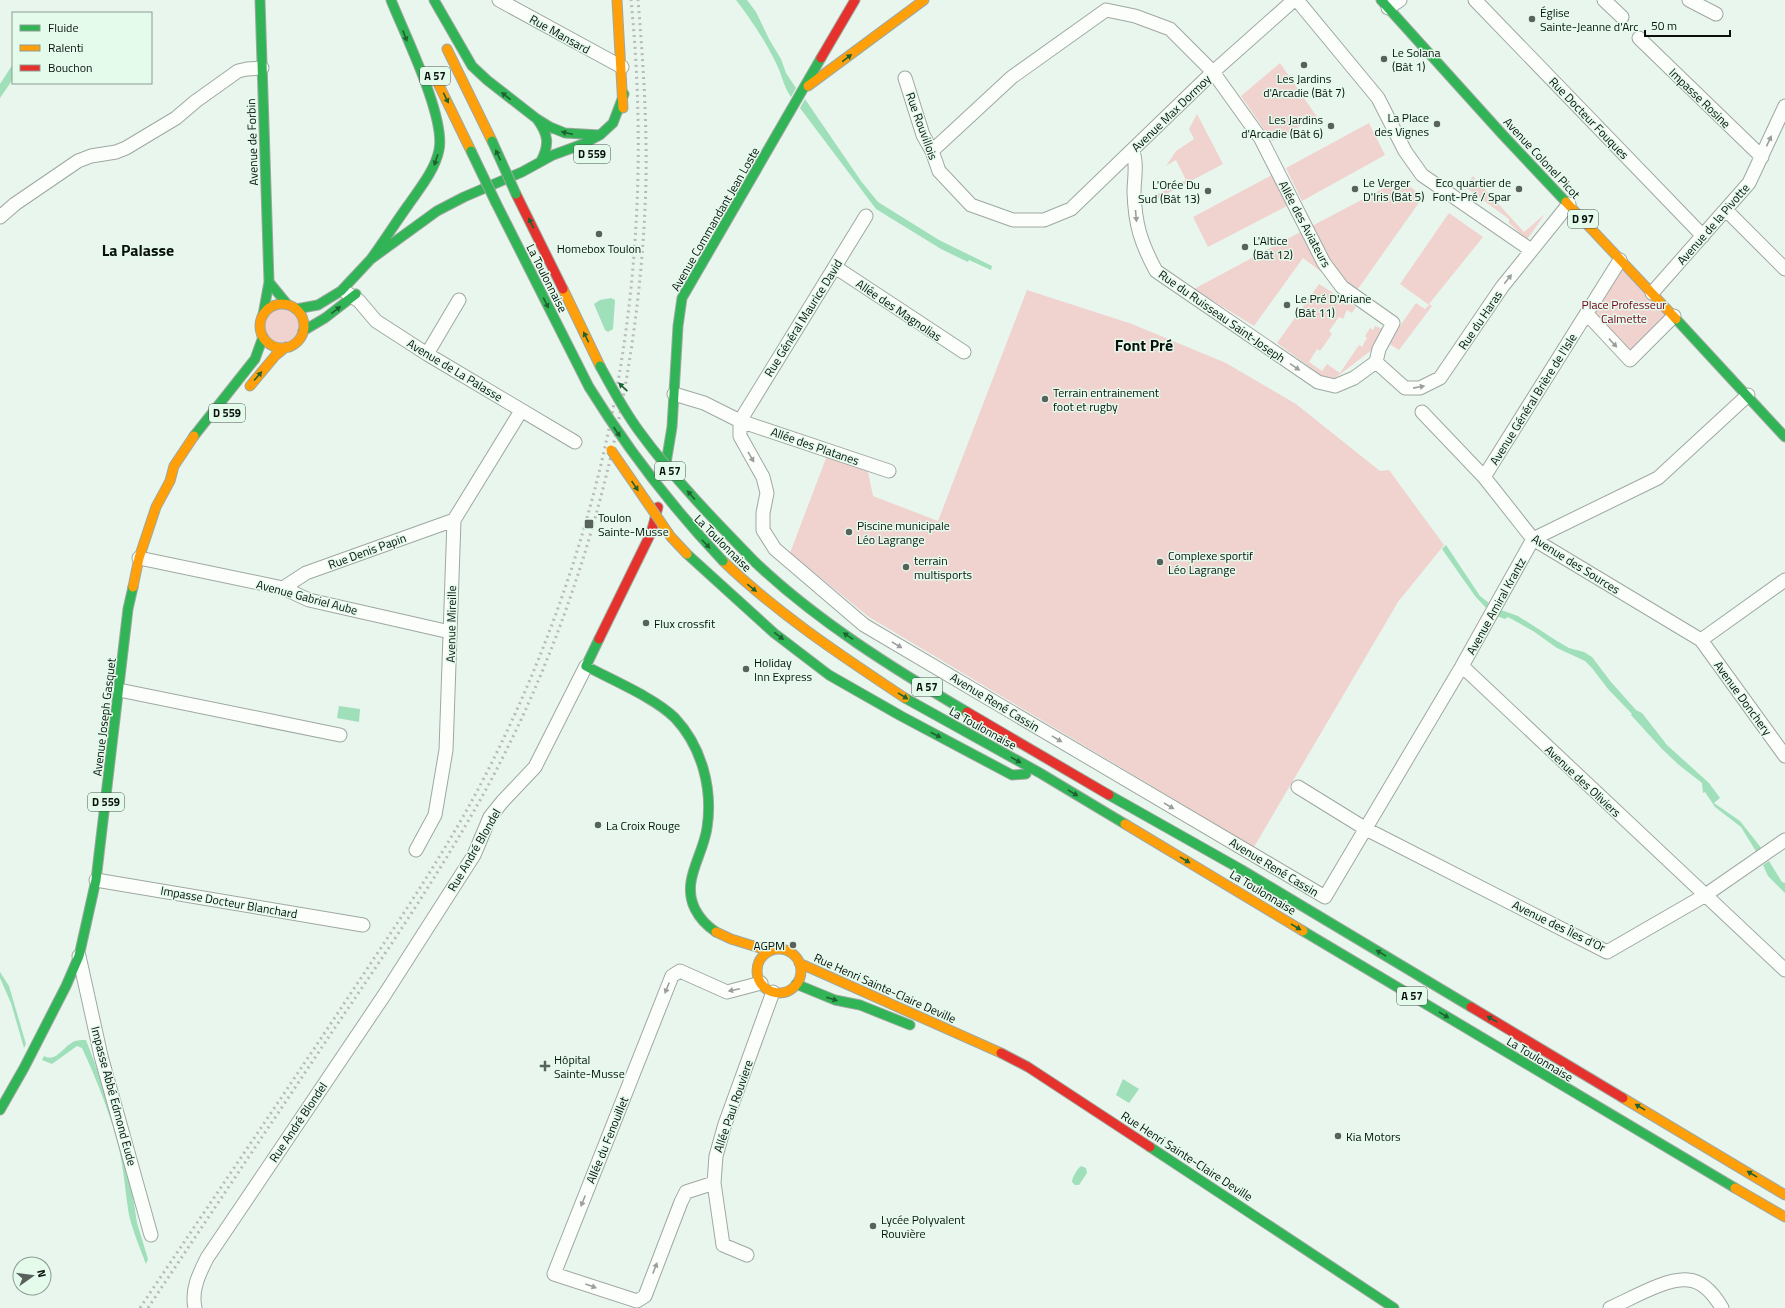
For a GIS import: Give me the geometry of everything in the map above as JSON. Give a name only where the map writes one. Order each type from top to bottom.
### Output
[{"type":"main road","name":"Avenue de Forbin","points":[[260,0],[269,282],[263,315]]},
{"type":"main road","points":[[371,259],[424,182],[433,166],[439,150],[439,135],[432,101],[391,0]]},
{"type":"main road","name":"A 57","points":[[398,0],[423,50]]},
{"type":"main road","points":[[434,0],[472,66],[487,80],[537,119],[565,133],[600,135]]},
{"type":"main road","name":"D 559","points":[[617,0],[624,94],[622,122],[619,129]]},
{"type":"main road","points":[[804,89],[924,0]]},
{"type":"main road","name":"Avenue Commandant Jean Loste","points":[[674,394],[678,326],[682,298],[804,89],[850,2]]},
{"type":"main road","name":"Avenue Colonel Picot","points":[[1384,4],[1502,134],[1748,395],[1785,437]]},
{"type":"main road","name":"La Toulonnaise","points":[[444,42],[600,366],[638,430],[696,501],[780,586],[876,655],[940,696],[1108,795],[1242,870],[1785,1194]]},
{"type":"main road","name":"La Toulonnaise","points":[[430,65],[496,203],[589,387],[616,431],[653,482],[694,532],[745,582],[812,636],[910,701],[1040,773],[1624,1123],[1785,1217]]},
{"type":"main road","name":"D 559","points":[[296,309],[318,305],[341,291],[371,259],[437,211],[464,197],[522,172],[541,161],[584,144],[600,135],[613,123],[624,94]]},
{"type":"main road","points":[[537,119],[548,138],[545,154],[541,161]]},
{"type":"main road","name":"D 559","points":[[522,172],[544,170]]},
{"type":"main road","points":[[512,235],[512,258]]},
{"type":"main road","name":"D 559","points":[[381,263],[399,239]]},
{"type":"main road","points":[[269,282],[287,304],[296,309],[303,318],[303,331],[297,342],[286,347],[273,346],[263,337],[261,330],[263,315],[273,306],[287,304]]},
{"type":"main road","points":[[303,331],[325,318],[354,296],[363,286]]},
{"type":"main road","name":"Avenue Joseph Gasquet","points":[[170,481],[174,466],[182,453],[214,408],[254,359],[263,337]]},
{"type":"main road","name":"D 559","points":[[235,384],[244,392],[275,356],[286,347]]},
{"type":"main road","points":[[600,366],[623,386]]},
{"type":"main road","name":"Rue André Blondel","points":[[586,666],[640,557],[655,522],[672,427],[674,394]]},
{"type":"main road","points":[[214,408],[224,416]]},
{"type":"main road","points":[[198,430],[208,437]]},
{"type":"main road","points":[[661,438],[674,455]]},
{"type":"main road","points":[[608,445],[672,537],[687,554],[738,602],[829,675],[901,716],[1012,775],[1040,773]]},
{"type":"main road","name":"Avenue Joseph Gasquet","points":[[0,1110],[52,1014],[78,956],[88,919],[96,880],[128,609],[139,558],[156,507],[170,481],[190,458],[182,453]]},
{"type":"main road","points":[[784,569],[870,639]]},
{"type":"main road","points":[[586,666],[663,706],[673,715],[690,738],[700,757],[705,773],[709,810],[707,830],[690,888],[692,903],[700,917],[710,928],[743,942],[770,951],[784,950],[796,957],[801,970],[796,984],[788,991],[773,992],[761,983],[758,974],[759,963],[761,958],[770,951]]},
{"type":"main road","points":[[1099,777],[1108,795]]},
{"type":"main road","points":[[743,942],[759,963]]},
{"type":"main road","name":"Rue Henri Sainte-Claire Deville","points":[[799,963],[937,1023],[961,1036],[992,1048],[1028,1067],[1298,1243],[1394,1308]]},
{"type":"main road","name":"Rue Henri Sainte-Claire Deville","points":[[796,984],[835,1000],[860,1006],[924,1030],[961,1036]]},
{"type":"main road","points":[[1624,1123],[1749,1207]]},
{"type":"street","name":"Rue Mansard","points":[[499,0],[622,67]]},
{"type":"street","points":[[1296,0],[1378,98],[1405,151],[1422,175],[1531,250]]},
{"type":"street","name":"Avenue Max Dormoy","points":[[1044,220],[1071,209],[1213,72],[1296,0]]},
{"type":"street","points":[[1384,4],[1400,0]]},
{"type":"street","name":"Rue Docteur Fouques","points":[[1475,0],[1703,236]]},
{"type":"street","points":[[1604,0],[1622,17]]},
{"type":"street","points":[[1688,0],[1716,14]]},
{"type":"street","points":[[932,151],[1012,77],[1108,5],[1170,29],[1213,72]]},
{"type":"street","name":"Impasse Rosine","points":[[1639,38],[1762,157]]},
{"type":"street","points":[[824,52],[825,62],[828,67],[835,67]]},
{"type":"street","points":[[0,217],[15,204],[78,161],[91,156],[116,152],[126,148],[181,114],[196,101],[238,71],[262,68]]},
{"type":"street","name":"Allée des Aviateurs","points":[[1213,72],[1261,139],[1324,263],[1342,287],[1392,323],[1380,349],[1376,362]]},
{"type":"street","name":"Rue Rouvillois","points":[[905,78],[923,136],[932,151],[939,171],[971,205],[1013,220],[1044,220]]},
{"type":"street","name":"Avenue de la Pivotte","points":[[1652,293],[1749,183],[1783,114]]},
{"type":"street","name":"Rue du Ruisseau Saint-Joseph","points":[[1132,150],[1135,156],[1134,193],[1137,224],[1142,246],[1156,271],[1318,382],[1335,386],[1354,378],[1376,362]]},
{"type":"street","name":"Rue du Haras","points":[[1376,362],[1405,388],[1420,388],[1440,378],[1502,287],[1569,204]]},
{"type":"street","points":[[1726,210],[1785,269]]},
{"type":"street","name":"Rue Général Maurice David","points":[[740,421],[866,216]]},
{"type":"street","name":"Avenue Général Brière de l'Isle","points":[[1484,476],[1620,260]]},
{"type":"street","name":"Allée des Magnolias","points":[[835,267],[964,352]]},
{"type":"street","name":"Avenue de La Palasse","points":[[341,291],[354,296],[376,321],[427,354],[575,442]]},
{"type":"street","points":[[427,354],[459,300]]},
{"type":"street","points":[[1587,314],[1630,360],[1674,316]]},
{"type":"street","points":[[674,394],[704,403],[740,421]]},
{"type":"street","points":[[1533,539],[1658,478],[1748,395]]},
{"type":"street","name":"Avenue Mireille","points":[[416,850],[435,815],[446,750],[454,520],[521,411]]},
{"type":"street","name":"Avenue des Sources","points":[[1422,412],[1484,476],[1533,539],[1701,640]]},
{"type":"street","name":"Allée des Platanes","points":[[740,421],[889,471]]},
{"type":"street","name":"Avenue René Cassin","points":[[740,421],[740,436],[763,477],[767,494],[763,512],[763,530],[775,549],[864,625],[1325,897]]},
{"type":"street","name":"Rue Denis Papin","points":[[283,588],[306,574],[454,520]]},
{"type":"street","name":"Avenue Amiral Krantz","points":[[1325,897],[1462,666],[1533,539]]},
{"type":"street","name":"Avenue Gabriel Aube","points":[[139,558],[283,588],[309,600],[450,632]]},
{"type":"street","points":[[1701,640],[1785,580]]},
{"type":"street","name":"Avenue Donchery","points":[[1701,640],[1785,756]]},
{"type":"street","name":"Rue André Blondel","points":[[195,1308],[194,1291],[198,1275],[207,1258],[385,994],[470,861],[482,838],[490,817],[535,767],[586,666]]},
{"type":"street","name":"Avenue des Oliviers","points":[[1462,666],[1704,896],[1785,970]]},
{"type":"street","points":[[119,690],[340,735]]},
{"type":"street","points":[[1298,787],[1366,829]]},
{"type":"street","name":"Avenue des Îles d'Or","points":[[1366,829],[1608,952],[1704,896],[1785,840]]},
{"type":"street","name":"Impasse Docteur Blanchard","points":[[96,880],[363,924]]},
{"type":"street","name":"Impasse Abbé Edmond Eude","points":[[78,956],[101,1056],[151,1235]]},
{"type":"street","name":"Allée du Fenouillet","points":[[714,1183],[686,1192],[645,1296],[637,1301],[554,1274],[672,976],[680,971],[727,992],[761,983]]},
{"type":"street","name":"Allée Paul Rouviere","points":[[747,1255],[723,1245],[714,1183],[716,1156],[725,1124],[773,992]]},
{"type":"street","points":[[1610,1308],[1670,1282],[1688,1280],[1703,1286],[1716,1297],[1722,1308]]},
{"type":"green space","points":[[1280,63],[1317,117],[1272,141],[1241,96]]},
{"type":"green space","points":[[1197,114],[1223,164],[1151,202],[1150,198],[1186,180],[1176,160],[1166,166],[1176,151],[1194,139],[1189,129]]},
{"type":"green space","points":[[1369,123],[1385,155],[1302,201],[1286,168]]},
{"type":"green space","points":[[1274,174],[1289,205],[1208,247],[1193,217]]},
{"type":"green space","points":[[1473,176],[1524,232],[1545,214],[1526,241],[1520,239],[1521,234],[1509,223],[1509,219],[1465,187]]},
{"type":"green space","points":[[1401,179],[1423,197],[1355,293],[1329,262],[1312,226]]},
{"type":"green space","points":[[1449,213],[1483,237],[1429,304],[1432,306],[1399,350],[1388,343],[1416,303],[1425,309],[1429,305],[1400,284]]},
{"type":"green space","points":[[1302,231],[1325,275],[1303,258],[1254,326],[1194,289]]},
{"type":"green space","name":"Place Professeur Calmette","points":[[1621,267],[1668,318],[1629,357],[1589,313]]},
{"type":"green space","points":[[1319,284],[1356,307],[1352,313],[1347,310],[1343,319],[1339,317],[1329,331],[1332,334],[1320,351],[1317,349],[1309,362],[1322,371],[1327,364],[1340,373],[1359,345],[1362,347],[1367,338],[1365,336],[1370,328],[1373,330],[1375,326],[1385,330],[1373,349],[1330,382],[1277,343]]},
{"type":"green space","name":"Complexe sportif Léo Lagrange","points":[[1027,290],[1132,324],[1226,363],[1296,404],[1380,471],[1389,470],[1444,545],[1398,602],[1254,847],[869,617],[790,553],[828,453],[867,467],[873,496],[938,521]]},
{"type":"green space","points":[[280,304],[300,313],[302,317],[303,326],[301,335],[292,345],[277,346],[268,343],[262,331],[262,321],[267,312]]},
{"type":"shaded area","points":[[736,0],[747,0],[756,12],[769,39],[781,59],[786,73],[796,88],[791,97],[768,47]]},
{"type":"shaded area","points":[[12,66],[12,80],[0,98],[0,84]]},
{"type":"shaded area","points":[[805,99],[861,181],[878,202],[939,240],[992,266],[991,270],[969,260],[968,262],[941,249],[876,209],[800,108]]},
{"type":"shaded area","points":[[611,298],[615,300],[613,329],[608,332],[605,330],[594,304],[600,300]]},
{"type":"shaded area","points":[[1446,545],[1480,596],[1489,603],[1486,608],[1475,596],[1442,549]]},
{"type":"shaded area","points":[[1501,610],[1518,616],[1569,648],[1584,652],[1592,657],[1611,682],[1636,710],[1642,713],[1667,745],[1709,783],[1720,798],[1714,803],[1740,821],[1762,849],[1757,853],[1741,827],[1715,807],[1705,792],[1703,793],[1702,783],[1662,749],[1585,661],[1557,648],[1533,631],[1508,617],[1505,619],[1497,616]]},
{"type":"shaded area","points":[[339,706],[360,709],[359,722],[337,718]]},
{"type":"shaded area","points":[[1769,861],[1782,882],[1785,883],[1785,893],[1768,876],[1763,865]]},
{"type":"shaded area","points":[[0,972],[9,986],[26,1044],[24,1048],[11,1003],[0,978]]},
{"type":"shaded area","points":[[78,1040],[86,1040],[103,1085],[127,1159],[137,1223],[148,1259],[146,1264],[129,1215],[122,1162],[115,1133],[102,1096],[82,1048],[77,1046],[52,1064],[42,1060],[44,1056],[48,1058],[56,1056],[73,1042]]},
{"type":"shaded area","points":[[1123,1079],[1139,1089],[1129,1103],[1116,1095]]},
{"type":"shaded area","points":[[1081,1166],[1086,1168],[1087,1173],[1079,1185],[1075,1185],[1072,1182],[1073,1178],[1076,1171]]},
{"type":"railway","points":[[140,1308],[391,933],[456,829],[485,776],[528,684],[564,590],[593,495],[615,398],[630,301],[637,202],[638,101],[631,0]]},
{"type":"railway","points":[[148,1308],[434,878],[490,782],[524,712],[555,640],[581,566],[602,490],[620,413],[633,336],[642,258],[646,180],[646,135],[642,45],[638,0]]},
{"type":"traffic: fast","points":[[260,0],[269,282],[263,315]]},
{"type":"traffic: fast","points":[[371,259],[427,178],[434,165],[439,150],[439,135],[436,117],[430,97],[414,53],[391,0]]},
{"type":"traffic: fast","points":[[434,0],[472,66],[487,80],[537,119],[550,127],[565,133],[600,135]]},
{"type":"traffic: fast","points":[[1381,0],[1502,134],[1566,202]]},
{"type":"traffic: fast","points":[[664,475],[672,427],[678,326],[682,298],[821,58]]},
{"type":"traffic: fast","points":[[296,309],[318,305],[341,291],[371,259],[437,211],[464,197],[522,172],[553,155],[583,144],[600,135],[613,123],[624,94]]},
{"type":"traffic: fast","points":[[537,119],[544,130],[547,144],[541,161]]},
{"type":"traffic: fast","points":[[492,141],[516,194]]},
{"type":"traffic: fast","points":[[471,151],[496,203]]},
{"type":"traffic: fast","points":[[496,203],[589,387]]},
{"type":"traffic: fast","points":[[269,282],[287,304]]},
{"type":"traffic: fast","points":[[303,331],[325,318],[356,294]]},
{"type":"traffic: fast","points":[[1676,319],[1785,437]]},
{"type":"traffic: fast","points":[[194,436],[255,359],[263,337]]},
{"type":"traffic: fast","points":[[600,366],[628,416],[652,449],[695,499],[756,563]]},
{"type":"traffic: fast","points":[[589,387],[635,456],[668,499],[723,561]]},
{"type":"traffic: fast","points":[[687,554],[774,633],[829,675],[901,716],[1012,775],[1026,774]]},
{"type":"traffic: fast","points":[[756,563],[804,605],[830,624],[912,679],[967,712]]},
{"type":"traffic: fast","points":[[0,1110],[24,1068],[66,986],[79,956],[96,880],[128,609],[133,587]]},
{"type":"traffic: fast","points":[[599,639],[586,666],[656,703],[675,718],[684,729],[699,755],[707,784],[708,813],[705,838],[694,868],[690,888],[691,899],[699,916],[716,932]]},
{"type":"traffic: fast","points":[[905,698],[1040,773],[1125,824]]},
{"type":"traffic: fast","points":[[1109,795],[1242,870],[1471,1007]]},
{"type":"traffic: fast","points":[[1303,931],[1735,1188]]},
{"type":"traffic: fast","points":[[796,984],[835,1000],[860,1005],[910,1025]]},
{"type":"traffic: fast","points":[[1150,1147],[1394,1308]]},
{"type":"traffic: slow","points":[[617,0],[623,108]]},
{"type":"traffic: slow","points":[[808,86],[924,0]]},
{"type":"traffic: slow","points":[[447,49],[492,141]]},
{"type":"traffic: slow","points":[[435,77],[471,151]]},
{"type":"traffic: slow","points":[[1566,202],[1676,319]]},
{"type":"traffic: slow","points":[[563,289],[600,366]]},
{"type":"traffic: slow","points":[[282,304],[294,308],[300,314],[304,326],[300,338],[294,344],[282,348],[270,344],[264,338],[260,326],[264,314],[270,308],[282,304]]},
{"type":"traffic: slow","points":[[250,386],[275,356],[286,347]]},
{"type":"traffic: slow","points":[[133,587],[139,558],[156,507],[170,481],[174,466],[194,436]]},
{"type":"traffic: slow","points":[[611,450],[671,537],[687,554]]},
{"type":"traffic: slow","points":[[723,561],[788,617],[905,698]]},
{"type":"traffic: slow","points":[[1125,824],[1303,931]]},
{"type":"traffic: slow","points":[[716,932],[731,939],[770,951]]},
{"type":"traffic: slow","points":[[779,949],[791,953],[797,959],[801,971],[797,983],[791,989],[779,993],[767,989],[761,983],[757,971],[761,959],[767,953],[779,949]]},
{"type":"traffic: slow","points":[[799,963],[1001,1053]]},
{"type":"traffic: slow","points":[[1623,1098],[1785,1195]]},
{"type":"traffic: slow","points":[[1735,1188],[1785,1217]]},
{"type":"traffic: jam","points":[[821,58],[855,0]]},
{"type":"traffic: jam","points":[[516,194],[563,289]]},
{"type":"traffic: jam","points":[[599,639],[651,533],[658,507]]},
{"type":"traffic: jam","points":[[967,712],[1109,795]]},
{"type":"traffic: jam","points":[[1471,1007],[1623,1098]]},
{"type":"traffic: jam","points":[[1001,1053],[1028,1067],[1150,1147]]},
{"type":"place","name":"Église Sainte-Jeanne d'Arc","points":[[1532,19]]},
{"type":"place","name":"Le Solana (Bât 1)","points":[[1384,59]]},
{"type":"place","name":"Les Jardins d'Arcadie (Bât 7)","points":[[1304,65]]},
{"type":"place","name":"La Place des Vignes","points":[[1437,124]]},
{"type":"place","name":"Les Jardins d'Arcadie (Bât 6)","points":[[1331,126]]},
{"type":"place","name":"Le Verger D'Iris (Bât 5)","points":[[1355,189]]},
{"type":"place","name":"Eco quartier de Font-Pré / Spar","points":[[1519,189]]},
{"type":"place","name":"L'Orée Du Sud (Bât 13)","points":[[1208,191]]},
{"type":"place","name":"Homebox Toulon","points":[[599,234]]},
{"type":"place","name":"L'Altice (Bât 12)","points":[[1245,247]]},
{"type":"place","name":"Le Pré D'Ariane (Bât 11)","points":[[1287,305]]},
{"type":"place","name":"Terrain entrainement foot et rugby","points":[[1045,399]]},
{"type":"place","name":"Toulon Sainte-Musse","points":[[589,524]]},
{"type":"place","name":"Piscine municipale Léo Lagrange","points":[[849,532]]},
{"type":"place","name":"Complexe sportif Léo Lagrange","points":[[1160,562]]},
{"type":"place","name":"terrain multisports","points":[[906,567]]},
{"type":"place","name":"Flux crossfit","points":[[646,623]]},
{"type":"place","name":"Holiday Inn Express","points":[[746,669]]},
{"type":"place","name":"La Croix Rouge","points":[[598,825]]},
{"type":"place","name":"AGPM","points":[[793,945]]},
{"type":"place","name":"Hôpital Sainte-Musse","points":[[545,1066]]},
{"type":"place","name":"Kia Motors","points":[[1338,1136]]},
{"type":"place","name":"Lycée Polyvalent Rouvière","points":[[873,1226]]},
{"type":"district","name":"La Palasse","points":[[138,250]]},
{"type":"district","name":"Font Pré","points":[[1144,345]]}]
